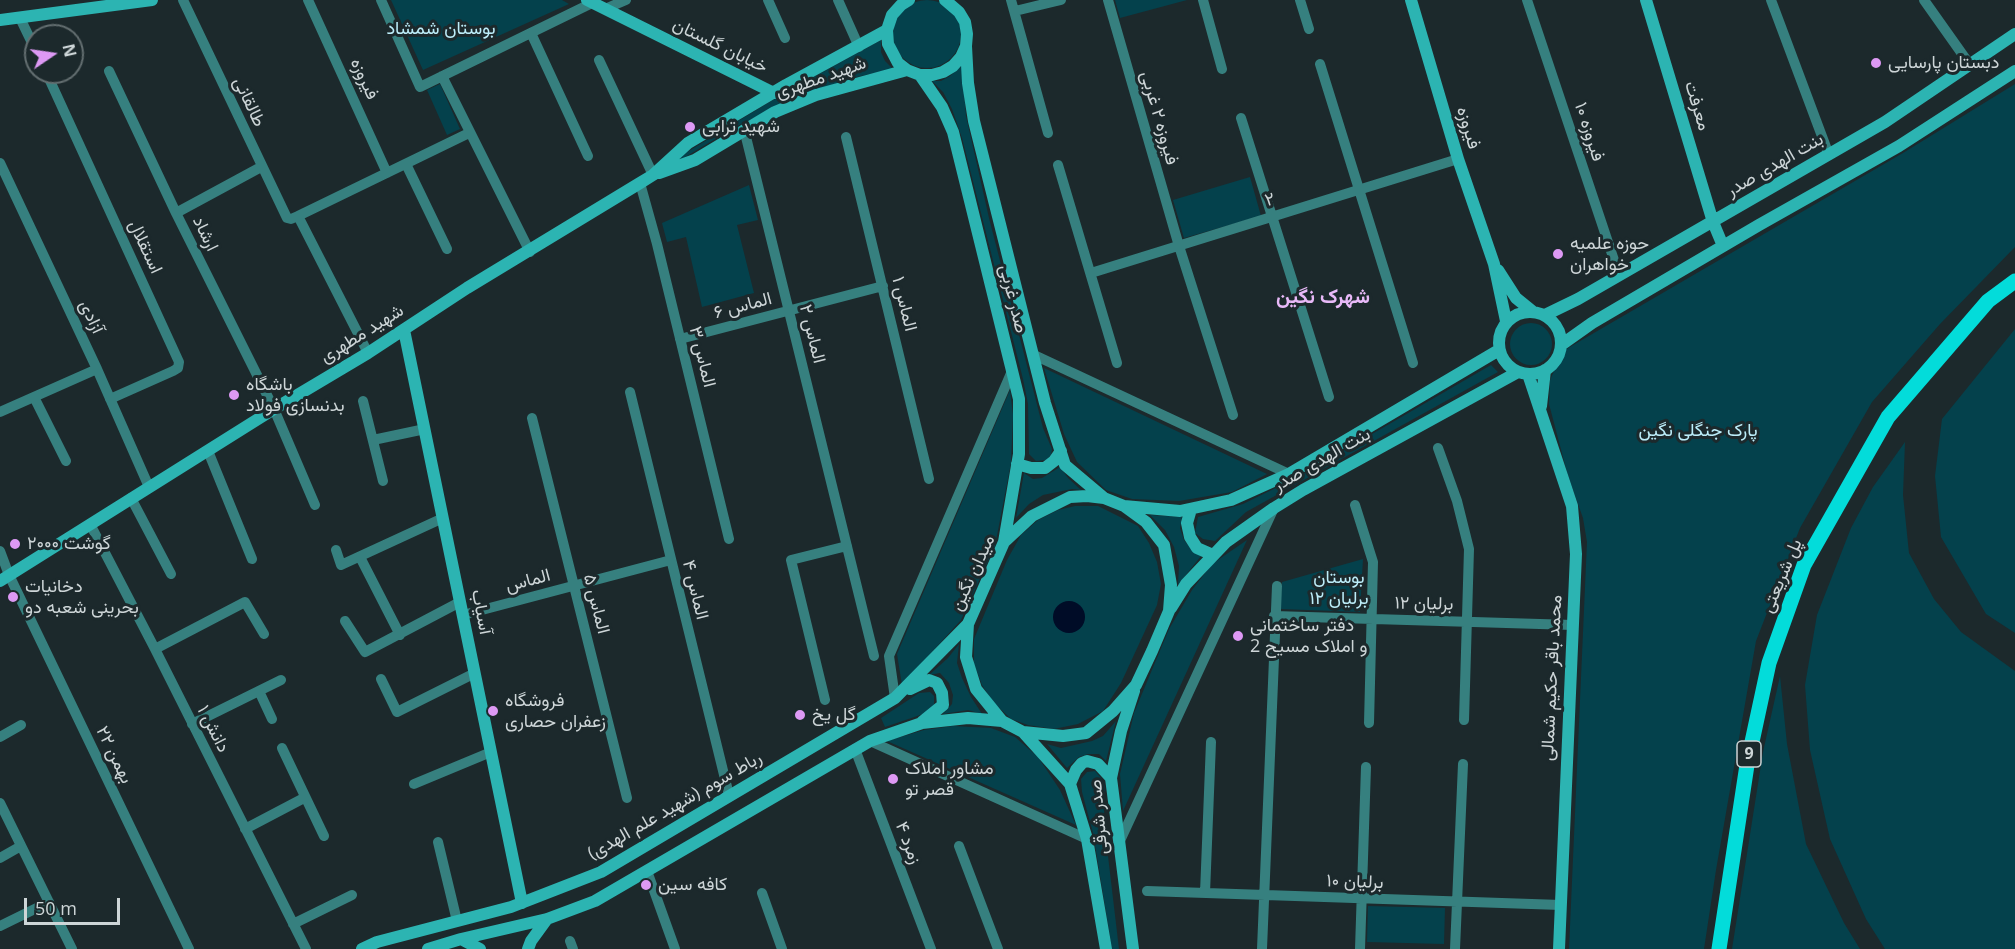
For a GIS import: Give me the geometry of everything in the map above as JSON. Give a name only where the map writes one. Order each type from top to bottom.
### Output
[{"type":"main road","points":[[0,20],[152,0]]},
{"type":"main road","points":[[893,0],[892,15],[887,30],[888,44],[892,54],[907,70],[920,75],[943,72],[961,57],[966,46]]},
{"type":"main road","points":[[892,15],[909,0]]},
{"type":"main road","name":"فیروزه","points":[[1411,0],[1458,159],[1494,264]]},
{"type":"main road","name":"معرفت","points":[[1646,0],[1713,222],[1723,246]]},
{"type":"main road","name":"خیابان گلستان","points":[[589,1],[774,93]]},
{"type":"main road","name":"صدر غربی","points":[[949,1],[960,12],[965,22],[968,83],[974,121],[1032,354],[1060,451],[1065,465],[1104,498]]},
{"type":"main road","name":"شهید مطهری","points":[[4,578],[368,353],[467,288],[530,252],[640,183],[688,143],[887,30]]},
{"type":"main road","name":"بنت الهدی صدر","points":[[1545,315],[1578,299],[1885,122],[2015,34]]},
{"type":"main road","name":"شهید مطهری","points":[[652,175],[695,160],[775,112],[816,95],[907,70]]},
{"type":"main road","points":[[1561,345],[1723,246],[1899,146],[2015,71]]},
{"type":"main road","name":"صدر غربی","points":[[920,75],[942,107],[953,132],[1019,399],[1017,464],[1004,542]]},
{"type":"main road","points":[[1494,264],[1516,298],[1532,311],[1545,315],[1557,328],[1561,345],[1559,355],[1553,364],[1545,370],[1523,373],[1509,367],[1499,350],[1498,340],[1500,330],[1513,315],[1532,311]]},
{"type":"main road","points":[[1494,264],[1506,321]]},
{"type":"main road","name":"پل شریعتی","points":[[1719,949],[1747,765],[1766,675],[1804,565],[1888,417],[1988,301],[2015,281]]},
{"type":"main road","name":"آسیاب","points":[[404,330],[522,903]]},
{"type":"main road","name":"بنت الهدی صدر","points":[[1124,506],[1180,511],[1231,500],[1288,474],[1499,350]]},
{"type":"main road","points":[[1541,414],[1545,370]]},
{"type":"main road","name":"بنت الهدی صدر","points":[[1169,611],[1186,584],[1226,542],[1275,508],[1313,484],[1523,373]]},
{"type":"main road","name":"محمد باقر حکیم شمالی","points":[[1523,373],[1541,414],[1572,506],[1576,555],[1559,949]]},
{"type":"main road","points":[[1017,464],[1031,468],[1045,468],[1054,461],[1060,451]]},
{"type":"main road","name":"میدان نگین","points":[[1070,497],[1104,498],[1124,506],[1146,522],[1164,545],[1171,585],[1169,611],[1152,651],[1136,685],[1113,711],[1086,733],[1064,736],[1023,732],[1002,721],[976,689],[966,657],[968,624],[1004,542],[1032,516],[1070,497]]},
{"type":"main road","points":[[1191,509],[1187,523],[1191,537],[1197,548],[1213,555]]},
{"type":"main road","name":"رباط سوم (شهید علم الهدی)","points":[[362,949],[376,942],[522,903],[600,872],[895,698],[968,624]]},
{"type":"main road","points":[[895,698],[922,682],[937,683],[942,693],[943,705],[921,723]]},
{"type":"main road","name":"صدر شرقی","points":[[1133,949],[1111,778],[1121,731],[1136,685]]},
{"type":"main road","points":[[428,949],[547,919],[595,902],[870,741],[921,723],[968,718],[1002,721]]},
{"type":"main road","name":"صدر شرقی","points":[[1023,732],[1070,784],[1088,839],[1106,949]]},
{"type":"main road","points":[[1070,784],[1076,770],[1082,763],[1088,761],[1098,764],[1111,778]]},
{"type":"main road","points":[[528,949],[547,919]]},
{"type":"main road","points":[[461,939],[480,949]]},
{"type":"street","name":"طالقانی","points":[[183,0],[261,166],[293,217],[368,353]]},
{"type":"street","name":"فیروزه","points":[[308,0],[387,173]]},
{"type":"street","points":[[381,0],[420,87],[531,33],[589,1]]},
{"type":"street","points":[[605,9],[626,0]]},
{"type":"street","points":[[768,0],[785,38]]},
{"type":"street","points":[[838,0],[858,47]]},
{"type":"street","points":[[1011,0],[1048,133]]},
{"type":"street","points":[[1015,11],[1061,0]]},
{"type":"street","name":"فیروزه ۲ غربی","points":[[1108,0],[1179,246],[1233,415]]},
{"type":"street","points":[[1203,0],[1222,69]]},
{"type":"street","points":[[1300,0],[1309,29]]},
{"type":"street","name":"فیروزه ۱۰","points":[[1527,0],[1619,275]]},
{"type":"street","points":[[1771,0],[1829,155]]},
{"type":"street","points":[[1924,0],[1970,65]]},
{"type":"street","points":[[20,18],[24,26]]},
{"type":"street","points":[[531,33],[588,156]]},
{"type":"street","points":[[599,60],[652,175]]},
{"type":"street","points":[[1320,64],[1413,363]]},
{"type":"street","name":"ارشاد","points":[[109,71],[176,213],[274,409],[315,505]]},
{"type":"street","points":[[442,76],[530,252]]},
{"type":"street","name":"استقلال","points":[[52,84],[180,362],[178,368],[173,371],[110,399]]},
{"type":"street","points":[[1241,118],[1329,397]]},
{"type":"street","name":"الماس ۲","points":[[744,129],[874,656]]},
{"type":"street","points":[[293,217],[469,133]]},
{"type":"street","name":"الماس ۱","points":[[846,136],[929,479]]},
{"type":"street","name":"۲","points":[[1091,273],[1458,159]]},
{"type":"street","name":"آزادی","points":[[0,163],[97,369],[149,487]]},
{"type":"street","points":[[406,164],[447,249]]},
{"type":"street","points":[[1058,165],[1117,363]]},
{"type":"street","points":[[176,213],[261,166]]},
{"type":"street","name":"الماس ۳","points":[[640,183],[729,539]]},
{"type":"street","name":"الماس ۶","points":[[680,339],[883,286]]},
{"type":"street","points":[[1032,354],[1288,474]]},
{"type":"street","points":[[0,412],[97,369]]},
{"type":"street","points":[[895,698],[889,656],[1012,372]]},
{"type":"street","name":"الماس ۴","points":[[630,392],[729,795]]},
{"type":"street","points":[[34,397],[66,460]]},
{"type":"street","points":[[363,402],[383,481]]},
{"type":"street","name":"الماس ۵","points":[[532,418],[627,798]]},
{"type":"street","points":[[373,440],[425,429]]},
{"type":"street","points":[[1438,448],[1457,501],[1469,549],[1464,720]]},
{"type":"street","points":[[208,451],[252,559]]},
{"type":"street","points":[[131,498],[171,574]]},
{"type":"street","points":[[1355,504],[1373,562],[1369,723]]},
{"type":"street","points":[[1119,843],[1275,508]]},
{"type":"street","points":[[336,550],[341,565],[443,518]]},
{"type":"street","name":"دانش ۱","points":[[90,524],[306,949]]},
{"type":"street","points":[[825,700],[791,560],[847,546]]},
{"type":"street","name":"۲۲ بهمن","points":[[0,551],[4,578],[189,949]]},
{"type":"street","points":[[360,557],[400,635]]},
{"type":"street","name":"الماس","points":[[345,621],[365,652],[462,609],[574,586],[671,561]]},
{"type":"street","points":[[1262,949],[1277,586]]},
{"type":"street","points":[[155,649],[245,602],[264,634]]},
{"type":"street","name":"برلیان ۱۲","points":[[1274,616],[1573,625]]},
{"type":"street","points":[[381,680],[397,712],[475,673]]},
{"type":"street","points":[[192,724],[281,680]]},
{"type":"street","points":[[259,691],[272,718]]},
{"type":"street","points":[[0,736],[21,725]]},
{"type":"street","points":[[870,741],[1088,839]]},
{"type":"street","points":[[1205,893],[1211,742]]},
{"type":"street","points":[[282,748],[324,836]]},
{"type":"street","name":"زمرد ۴","points":[[855,749],[931,949]]},
{"type":"street","points":[[414,784],[491,752]]},
{"type":"street","points":[[1455,949],[1463,764]]},
{"type":"street","points":[[1360,949],[1366,767]]},
{"type":"street","points":[[245,829],[304,798]]},
{"type":"street","points":[[0,803],[72,949]]},
{"type":"street","points":[[438,842],[457,921]]},
{"type":"street","points":[[0,858],[21,846]]},
{"type":"street","points":[[958,846],[998,949]]},
{"type":"street","points":[[647,871],[675,949]]},
{"type":"street","name":"برلیان ۱۰","points":[[1147,891],[1561,905]]},
{"type":"street","points":[[762,894],[782,949]]},
{"type":"street","points":[[293,924],[352,895]]},
{"type":"street","points":[[0,926],[49,902]]},
{"type":"green space","name":"بوستان شمشاد","points":[[391,0],[562,0],[569,4],[423,70]]},
{"type":"green space","points":[[927,0],[940,3],[951,10],[958,21],[961,34],[958,47],[951,58],[940,65],[927,68],[914,65],[903,58],[896,47],[893,34],[896,21],[903,10],[914,3]]},
{"type":"green space","points":[[1115,0],[1187,0],[1120,18]]},
{"type":"green space","points":[[881,40],[881,52],[885,61],[893,69],[852,78],[803,95],[737,126],[662,171],[659,169],[781,95]]},
{"type":"green space","points":[[962,65],[966,116],[989,218],[1043,428],[1052,449],[1051,455],[1046,460],[1036,461],[1029,454],[1028,404],[1023,379],[962,138],[952,109],[943,92],[932,81],[941,81]]},
{"type":"green space","points":[[440,84],[460,129],[447,135],[427,90]]},
{"type":"green space","name":"پارک جنگلی نگین","points":[[2015,84],[2015,247],[1940,324],[1872,402],[1800,528],[1756,641],[1704,949],[1569,949],[1587,542],[1583,518],[1568,476],[1549,404],[1550,380],[1563,351],[1903,153]]},
{"type":"green space","points":[[1250,177],[1261,216],[1184,238],[1173,200]]},
{"type":"green space","points":[[749,185],[758,220],[737,225],[754,293],[702,307],[686,237],[667,242],[662,223]]},
{"type":"green space","points":[[1531,323],[1539,324],[1546,329],[1551,336],[1551,352],[1546,359],[1539,364],[1531,365],[1523,364],[1516,359],[1511,352],[1510,344],[1511,336],[1516,329],[1523,324]]},
{"type":"green space","points":[[2015,329],[2015,633],[1986,614],[1941,537],[1935,476],[1942,419]]},
{"type":"green space","points":[[1491,365],[1498,372],[1246,512],[1215,541],[1203,539],[1195,533],[1198,517],[1243,504],[1298,477]]},
{"type":"green space","points":[[1044,368],[1267,474],[1232,492],[1179,501],[1132,499],[1106,490],[1077,462],[1064,434]]},
{"type":"green space","points":[[1010,390],[1013,415],[1011,463],[995,546],[961,620],[902,685],[897,654]]},
{"type":"green space","points":[[1905,442],[1903,495],[1909,553],[1934,599],[1961,632],[2015,671],[2015,949],[1885,949],[1866,919],[1830,839],[1810,750],[1805,685],[1817,615],[1851,528],[1873,487]]},
{"type":"green space","points":[[1060,467],[1081,490],[1072,489],[1043,495],[1029,504],[1016,518],[1024,473],[1033,479],[1042,478]]},
{"type":"green space","points":[[1075,506],[1098,506],[1138,526],[1157,562],[1161,584],[1157,605],[1121,683],[1103,711],[1078,724],[1054,729],[1028,725],[1011,719],[992,701],[982,685],[974,664],[974,639],[1007,560],[1021,535],[1038,520],[1058,510]]},
{"type":"green space","points":[[1150,515],[1182,517],[1180,528],[1184,540],[1201,556],[1178,585],[1179,566],[1174,547],[1165,530]]},
{"type":"green space","points":[[1247,540],[1123,811],[1120,774],[1134,713],[1169,629],[1192,590],[1212,564]]},
{"type":"green space","name":"بوستان برلیان ۱۲","points":[[1363,559],[1360,612],[1280,609],[1282,582]]},
{"type":"green space","points":[[959,644],[957,663],[971,697],[982,714],[968,710],[943,714],[952,704],[953,695],[949,683],[940,673],[929,675],[948,658]]},
{"type":"green space","points":[[1780,676],[1787,744],[1806,844],[1844,923],[1860,949],[1732,949],[1763,752]]},
{"type":"green space","points":[[930,692],[934,696],[934,707],[926,713],[885,727],[881,718],[919,693]]},
{"type":"green space","points":[[1116,721],[1106,761],[1099,754],[1088,754],[1079,757],[1067,768],[1047,744],[1061,748],[1092,741],[1103,736]]},
{"type":"green space","points":[[953,726],[991,728],[1015,737],[1038,757],[1060,790],[1076,825],[887,741],[924,730]]},
{"type":"green space","points":[[1095,771],[1105,787],[1104,822],[1119,949],[1112,949],[1093,833],[1082,792],[1081,779],[1087,772]]},
{"type":"green space","points":[[1368,906],[1445,908],[1444,944],[1367,942]]},
{"type":"shaded area","points":[[1069,601],[1081,605],[1085,617],[1081,629],[1069,633],[1057,629],[1053,617],[1057,605]]},
{"type":"place","name":"دبستان پارسایی","points":[[1876,63]]},
{"type":"place","name":"شهید ترابی","points":[[690,127]]},
{"type":"place","name":"حوزه علمیه خواهران","points":[[1558,254]]},
{"type":"place","name":"باشگاه بدنسازی فولاد","points":[[234,395]]},
{"type":"place","name":"گوشت ۲۰۰۰","points":[[15,544]]},
{"type":"place","name":"دخانیات بحرینی شعبه دو","points":[[13,597]]},
{"type":"place","name":"دفتر ساختمانی و املاک مسیح 2","points":[[1238,636]]},
{"type":"place","name":"فروشگاه زعفران حصاری","points":[[493,711]]},
{"type":"place","name":"گل یخ","points":[[800,715]]},
{"type":"place","name":"مشاور املاک قصر تو","points":[[893,779]]},
{"type":"place","name":"کافه سین","points":[[646,885]]},
{"type":"district","name":"شهرک نگین","points":[[1323,297]]}]
